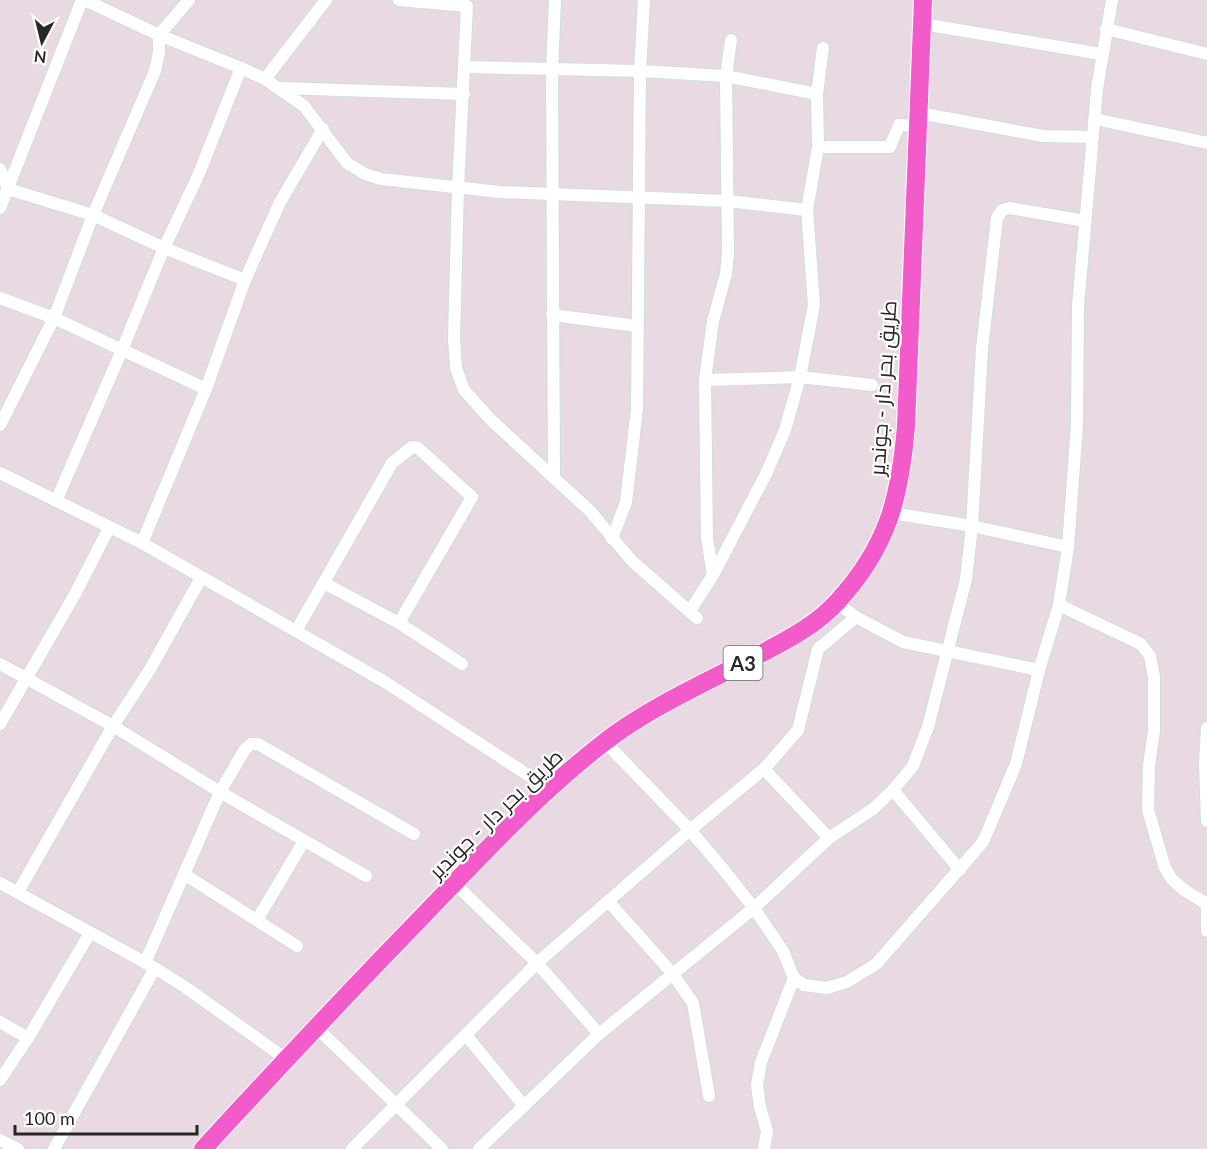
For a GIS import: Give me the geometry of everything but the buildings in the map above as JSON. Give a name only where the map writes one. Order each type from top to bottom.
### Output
[{"type":"highway","name":"طريق بحر دار - جوندير","points":[[203,1149],[316,1027],[548,788],[605,742],[664,704],[807,628],[837,603],[878,547],[892,513],[903,468],[923,0]]},
{"type":"street","points":[[0,208],[83,0],[159,35],[241,68],[280,88],[304,106],[347,163],[365,174],[381,179],[500,192],[728,201],[807,210]]},
{"type":"street","points":[[0,425],[54,318],[93,215],[155,71],[159,52],[159,35],[189,0]]},
{"type":"street","points":[[265,80],[326,0]]},
{"type":"street","points":[[399,0],[467,6],[458,188],[454,338],[456,368],[464,390],[491,420],[590,511],[632,561],[694,615],[766,474],[785,430],[800,378],[814,305],[807,210],[818,147],[817,94],[823,48]]},
{"type":"street","points":[[554,478],[552,70],[555,0]]},
{"type":"street","points":[[612,539],[626,502],[638,409],[640,71],[645,0]]},
{"type":"street","points":[[605,742],[690,830],[754,908],[783,951],[794,978],[804,985],[827,988],[847,982],[876,964],[983,842],[1016,764],[1039,670],[1059,605],[1068,548],[1077,425],[1078,306],[1101,54],[1112,0]]},
{"type":"street","points":[[923,24],[1101,54]]},
{"type":"street","points":[[1106,29],[1207,54]]},
{"type":"street","points":[[713,575],[707,538],[705,380],[713,321],[726,274],[728,253],[726,76],[731,40]]},
{"type":"street","points":[[465,67],[640,71],[726,76],[817,94]]},
{"type":"street","points":[[56,501],[164,248],[198,176],[241,68]]},
{"type":"street","points":[[280,88],[464,94]]},
{"type":"street","points":[[818,147],[890,147],[899,125],[919,120],[1043,136],[1093,138]]},
{"type":"street","points":[[1095,120],[1207,143]]},
{"type":"street","points":[[142,543],[206,389],[244,280],[280,202],[323,129]]},
{"type":"street","points":[[0,169],[8,189]]},
{"type":"street","points":[[8,189],[93,215],[164,248],[244,280]]},
{"type":"street","points":[[479,1149],[599,1034],[754,908],[829,838],[873,809],[913,766],[928,727],[966,579],[972,526],[982,349],[997,218],[1002,210],[1010,208],[1085,221]]},
{"type":"street","points":[[0,298],[54,318],[206,389]]},
{"type":"street","points":[[552,315],[637,326]]},
{"type":"street","points":[[705,380],[800,378],[872,385]]},
{"type":"street","points":[[296,631],[392,463],[412,447],[418,448],[472,497],[399,623]]},
{"type":"street","points":[[0,473],[142,543],[385,682],[548,788]]},
{"type":"street","points":[[892,513],[972,526],[1068,548]]},
{"type":"street","points":[[0,724],[74,596],[109,528]]},
{"type":"street","points":[[18,892],[113,726],[149,671],[201,578]]},
{"type":"street","points":[[324,583],[399,623],[462,664]]},
{"type":"street","points":[[837,603],[856,617],[903,642],[1039,670]]},
{"type":"street","points":[[1059,605],[1141,644],[1150,656],[1154,677],[1154,731],[1149,765],[1148,810],[1165,868],[1171,879],[1207,906],[1207,931]]},
{"type":"street","points":[[352,1149],[537,963],[764,769],[798,730],[818,649],[856,617]]},
{"type":"street","points":[[0,664],[113,726],[220,792],[366,876]]},
{"type":"street","points":[[1207,728],[1205,764],[1207,821]]},
{"type":"street","points":[[54,1149],[108,1056],[150,965],[184,874],[220,792],[245,749],[251,744],[258,744],[414,834]]},
{"type":"street","points":[[764,769],[829,838]]},
{"type":"street","points":[[893,790],[960,870]]},
{"type":"street","points":[[257,920],[304,841]]},
{"type":"street","points":[[184,874],[297,946]]},
{"type":"street","points":[[454,883],[537,963],[599,1034]]},
{"type":"street","points":[[0,884],[150,965],[185,987],[286,1059]]},
{"type":"street","points":[[608,901],[672,973],[693,1003],[709,1095]]},
{"type":"street","points":[[0,1080],[28,1038],[90,933]]},
{"type":"street","points":[[764,1149],[767,1131],[757,1085],[761,1062],[794,978]]},
{"type":"street","points":[[0,1022],[28,1038]]},
{"type":"street","points":[[316,1027],[442,1149]]},
{"type":"street","points":[[466,1035],[524,1106]]},
{"type":"street","points":[[0,1140],[18,1149]]}]
